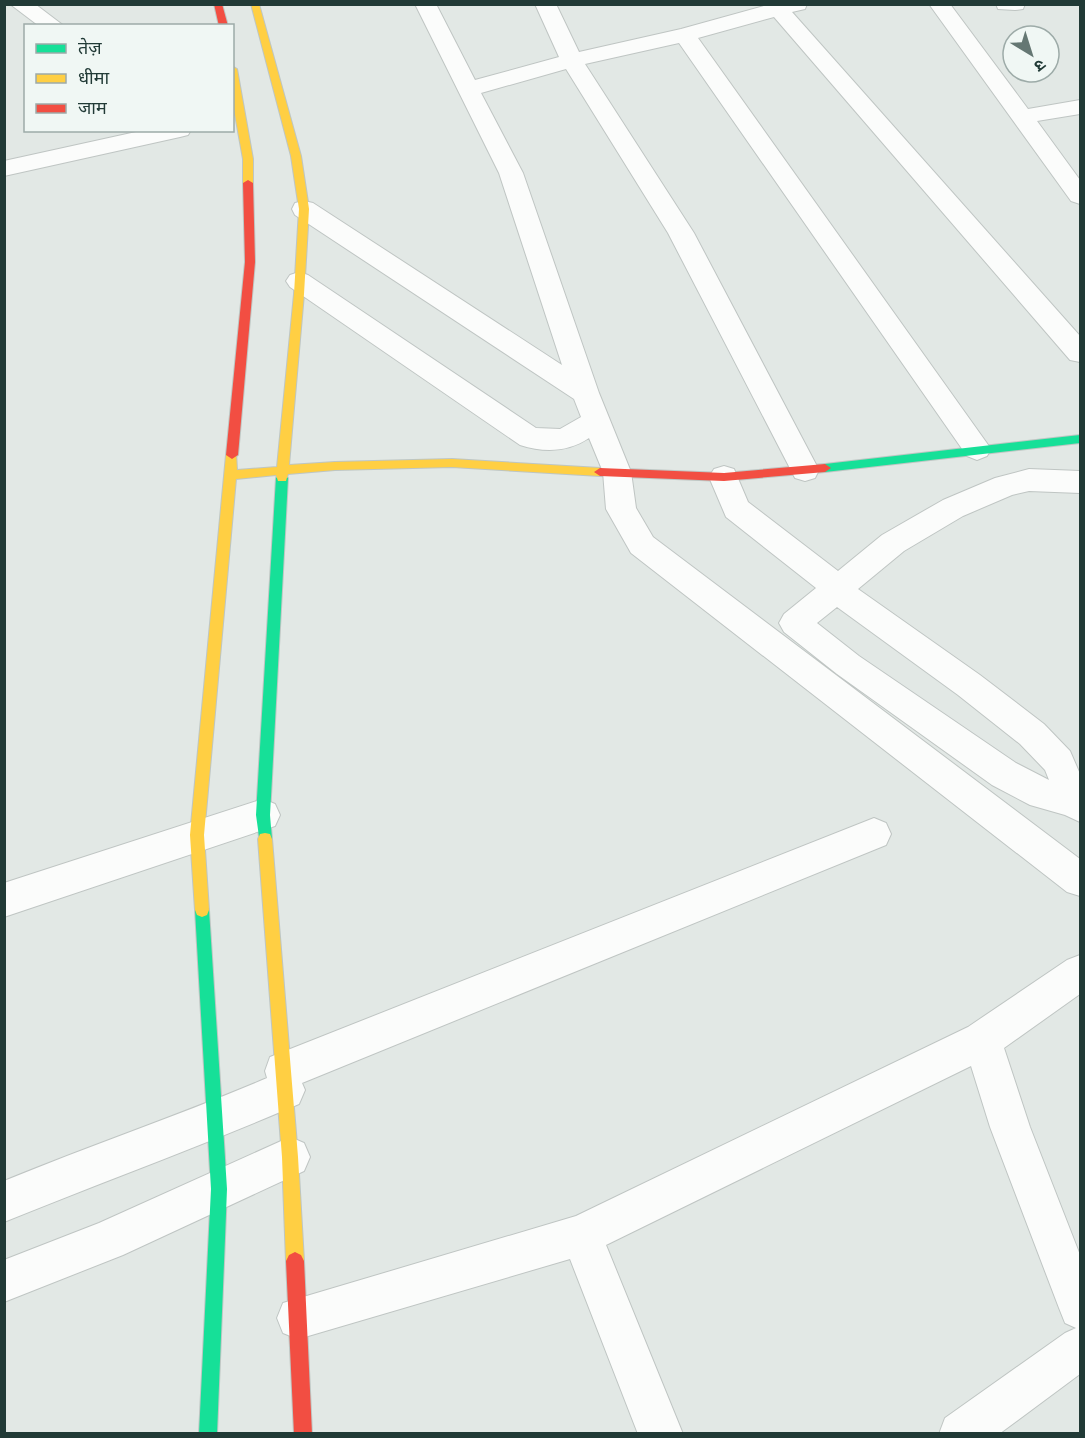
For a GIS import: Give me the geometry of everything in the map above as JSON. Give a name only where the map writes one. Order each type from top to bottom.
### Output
[{"type":"street","points":[[20,4],[51,24]]},
{"type":"street","points":[[218,4],[223,24]]},
{"type":"street","points":[[255,4],[296,156],[304,209],[282,471],[263,815],[290,1157],[303,1434]]},
{"type":"street","points":[[425,4],[511,172],[585,393],[617,472],[621,509],[642,545],[1080,880]]},
{"type":"street","points":[[545,4],[572,60],[681,233],[806,470]]},
{"type":"street","points":[[939,4],[1080,196]]},
{"type":"street","points":[[1006,4],[1015,4]]},
{"type":"street","points":[[469,89],[572,60],[685,35],[788,7],[1080,353]]},
{"type":"street","points":[[685,35],[977,448]]},
{"type":"street","points":[[208,1434],[219,1188],[197,835],[250,262],[248,159],[237,118],[234,89]]},
{"type":"street","points":[[1022,117],[1080,106]]},
{"type":"street","points":[[4,169],[171,132]]},
{"type":"street","points":[[304,209],[585,393]]},
{"type":"street","points":[[299,281],[530,438],[565,440],[595,421]]},
{"type":"street","points":[[230,475],[335,466],[452,464],[724,477],[806,470],[977,448],[1080,439]]},
{"type":"street","points":[[724,477],[736,509],[839,589],[853,604],[969,685],[1032,734],[1058,761],[1078,805]]},
{"type":"street","points":[[1078,805],[1042,794],[1004,774],[848,665],[795,623],[893,543],[953,508],[1005,486],[1029,480],[1080,482]]},
{"type":"street","points":[[4,900],[263,815]]},
{"type":"street","points":[[4,1202],[70,1174],[214,1121],[285,1080],[874,834]]},
{"type":"street","points":[[298,1318],[581,1235],[982,1040],[1080,973]]},
{"type":"street","points":[[982,1040],[1010,1127],[1080,1308]]},
{"type":"street","points":[[4,1281],[108,1240],[290,1157]]},
{"type":"street","points":[[581,1235],[661,1434]]},
{"type":"street","points":[[961,1434],[1080,1348]]},
{"type":"traffic: fast","points":[[825,468],[1080,439]]},
{"type":"traffic: fast","points":[[265,839],[263,815],[282,478]]},
{"type":"traffic: fast","points":[[202,910],[219,1189],[208,1434]]},
{"type":"traffic: slow","points":[[255,4],[296,156],[304,209],[299,294],[282,478]]},
{"type":"traffic: slow","points":[[234,80],[248,159],[248,183]]},
{"type":"traffic: slow","points":[[202,910],[197,835],[232,455]]},
{"type":"traffic: slow","points":[[230,475],[335,466],[452,463],[600,472]]},
{"type":"traffic: slow","points":[[265,839],[290,1157],[295,1261]]},
{"type":"traffic: jam","points":[[218,4],[223,24]]},
{"type":"traffic: jam","points":[[232,455],[250,262],[248,183]]},
{"type":"traffic: jam","points":[[600,472],[724,477],[825,468]]},
{"type":"traffic: jam","points":[[295,1261],[303,1434]]}]
